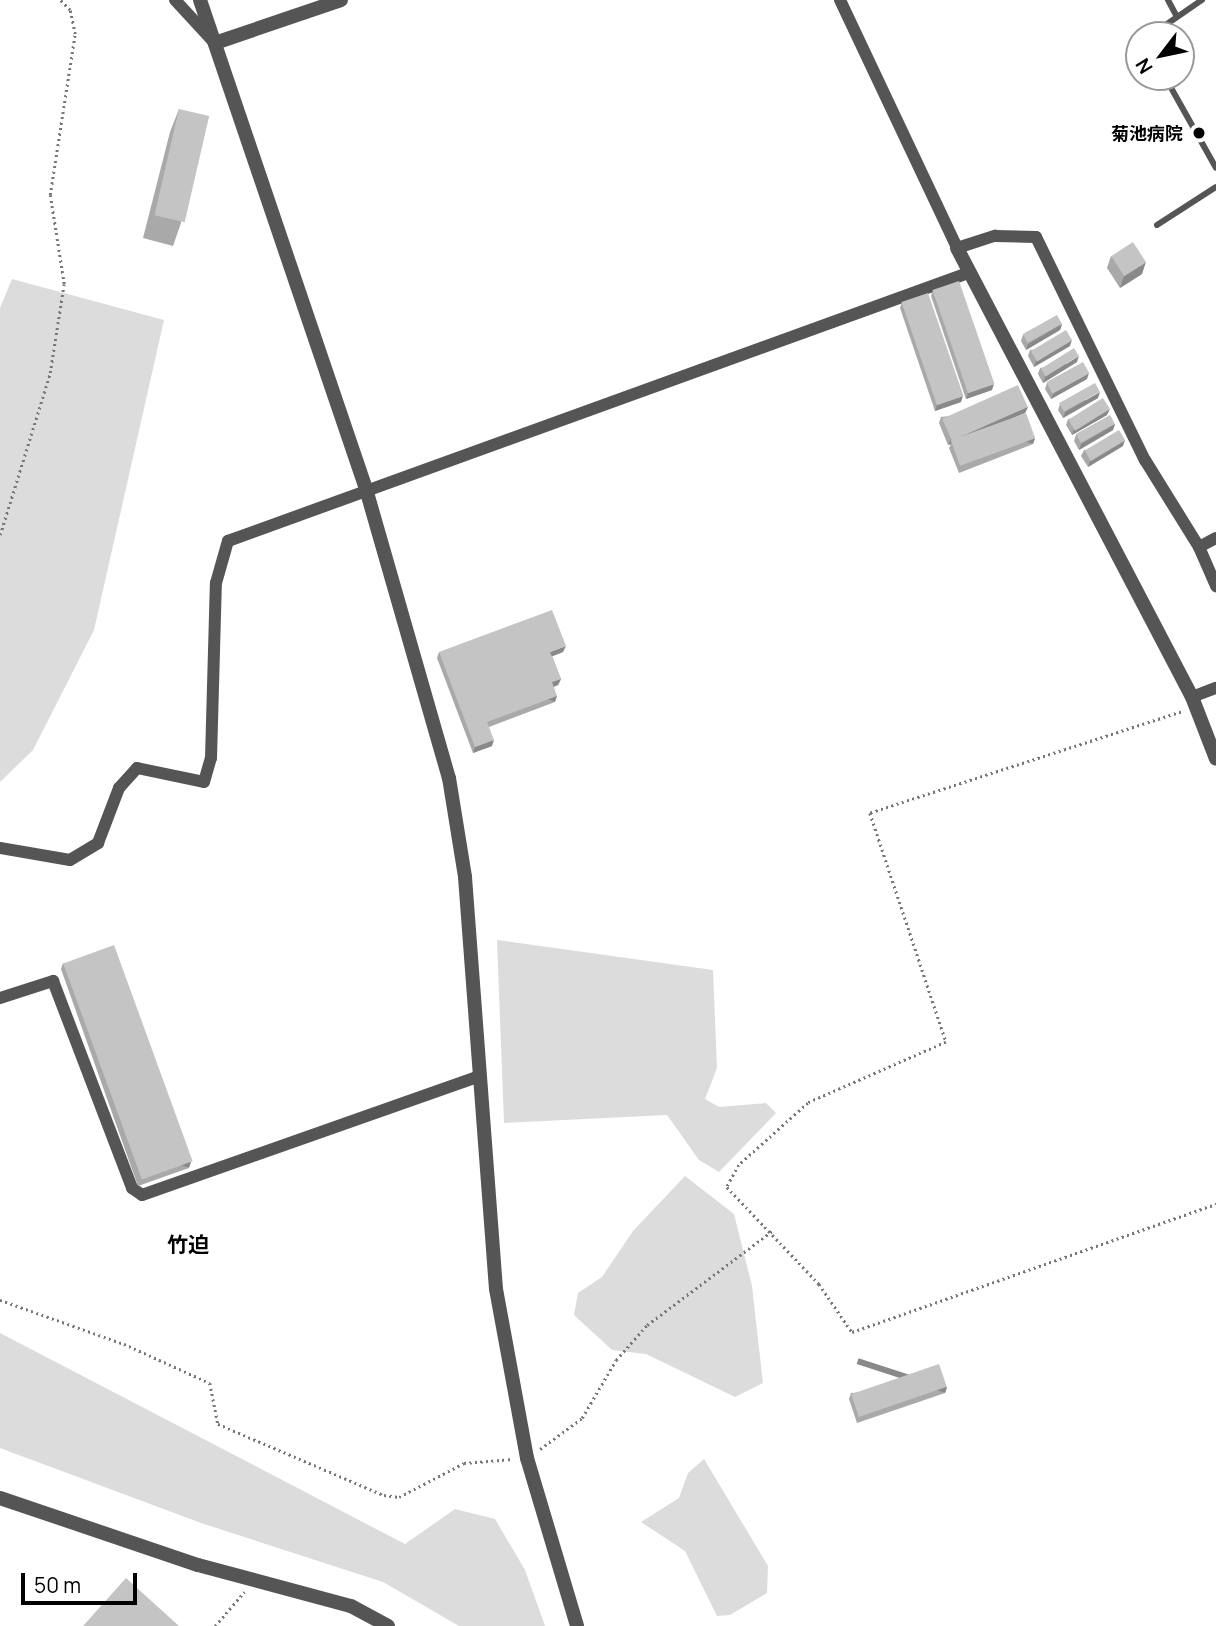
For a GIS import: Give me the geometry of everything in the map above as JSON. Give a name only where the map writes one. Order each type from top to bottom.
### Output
[{"type":"street","points":[[175,0],[215,43]]},
{"type":"street","points":[[200,0],[366,489],[449,778],[465,877],[496,1289],[527,1458],[577,1626]]},
{"type":"street","points":[[215,43],[341,0]]},
{"type":"street","points":[[840,0],[968,273],[1195,701],[1216,759]]},
{"type":"street","points":[[957,248],[995,236],[1036,237],[1144,460],[1199,547],[1216,586]]},
{"type":"street","points":[[0,848],[70,860],[98,843],[118,788],[137,768],[204,782],[211,758],[220,553],[228,541],[968,273]]},
{"type":"street","points":[[1199,547],[1216,538]]},
{"type":"street","points":[[1195,701],[1216,688]]},
{"type":"street","points":[[0,998],[53,981],[132,1188],[142,1195],[478,1077]]},
{"type":"street","points":[[0,1497],[198,1565],[269,1580],[388,1626]]},
{"type":"lane","points":[[1168,0],[1177,17]]},
{"type":"lane","points":[[1171,21],[1202,0]]},
{"type":"lane","points":[[1173,91],[1216,168]]},
{"type":"lane","points":[[1157,225],[1216,187]]},
{"type":"path","points":[[0,535],[50,373],[64,284],[50,195],[75,34],[70,10],[60,0]]},
{"type":"path","points":[[1195,701],[870,813],[946,1042],[808,1103],[739,1165],[727,1187],[772,1231],[852,1332],[1216,1203]]},
{"type":"path","points":[[0,1300],[124,1344],[210,1383],[218,1424],[384,1495],[399,1497],[464,1463],[527,1458],[582,1418],[616,1360],[647,1325],[772,1231]]},
{"type":"path","points":[[215,1626],[237,1596],[269,1580]]},
{"type":"shaded area","points":[[12,279],[164,320],[94,630],[33,750],[0,782],[0,308]]},
{"type":"shaded area","points":[[497,940],[713,970],[717,1068],[705,1099],[719,1107],[766,1103],[776,1113],[719,1172],[699,1160],[667,1115],[504,1123]]},
{"type":"shaded area","points":[[685,1176],[734,1214],[752,1286],[763,1383],[735,1397],[646,1354],[612,1350],[574,1315],[578,1293],[602,1277],[633,1231]]},
{"type":"shaded area","points":[[0,1333],[405,1544],[455,1509],[495,1519],[525,1570],[545,1626],[459,1626],[383,1582],[201,1523],[0,1448]]},
{"type":"shaded area","points":[[704,1459],[768,1566],[767,1593],[730,1615],[717,1616],[685,1551],[641,1522],[679,1498],[688,1473]]},
{"type":"building","points":[[179,109],[209,116],[185,222],[154,215]]},
{"type":"building","points":[[1133,242],[1146,262],[1124,276],[1111,256]]},
{"type":"building","points":[[959,281],[994,384],[968,393],[933,290]]},
{"type":"building","points":[[928,293],[963,396],[937,405],[902,302]]},
{"type":"building","points":[[1057,315],[1062,324],[1028,343],[1023,334]]},
{"type":"building","points":[[1066,330],[1072,340],[1037,361],[1031,351]]},
{"type":"building","points":[[1074,348],[1079,356],[1046,376],[1041,369]]},
{"type":"building","points":[[1083,362],[1089,373],[1053,394],[1046,382]]},
{"type":"building","points":[[1095,383],[1100,392],[1064,412],[1059,403]]},
{"type":"building","points":[[1018,385],[1028,407],[952,441],[942,419]]},
{"type":"building","points":[[1103,398],[1110,409],[1075,431],[1068,420]]},
{"type":"building","points":[[1026,413],[1035,438],[960,466],[951,440]]},
{"type":"building","points":[[1110,415],[1115,424],[1081,443],[1076,434]]},
{"type":"building","points":[[1119,430],[1125,440],[1091,461],[1085,451]]},
{"type":"building","points":[[552,610],[566,646],[550,652],[561,679],[552,682],[557,696],[487,722],[494,740],[475,747],[439,652]]},
{"type":"building","points":[[114,945],[193,1161],[142,1180],[63,963]]},
{"type":"building","points":[[939,1364],[947,1387],[859,1417],[851,1394]]},
{"type":"building","points":[[126,1578],[179,1626],[83,1626]]},
{"type":"place","name":"菊池病院","points":[[1199,133]]},
{"type":"district","name":"竹迫","points":[[188,1244]]}]
